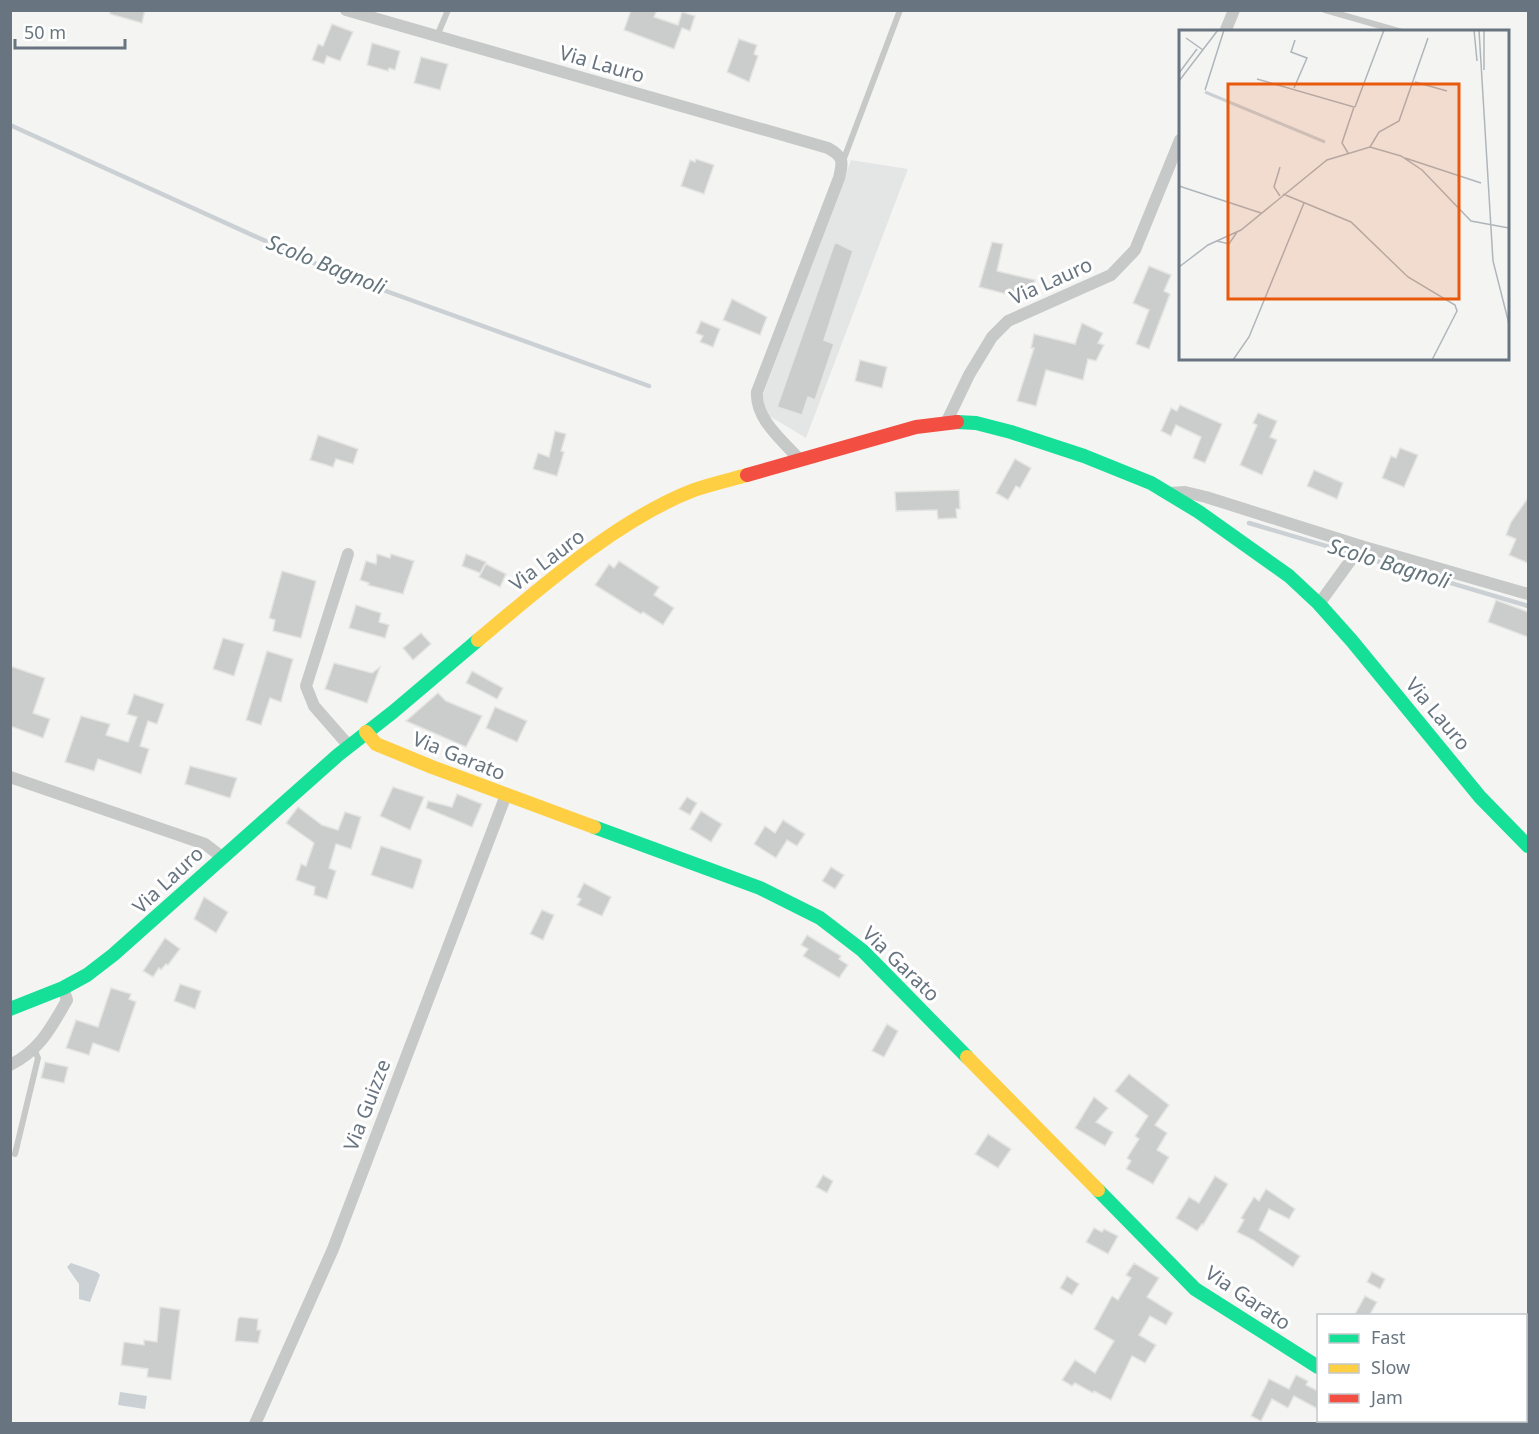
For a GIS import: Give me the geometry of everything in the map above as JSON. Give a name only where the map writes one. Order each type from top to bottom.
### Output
[{"type":"street","name":"Via Lauro","points":[[346,10],[828,148],[839,154],[842,162]]},
{"type":"street","points":[[1226,30],[1234,10]]},
{"type":"street","name":"Via Lauro","points":[[946,423],[969,375],[992,337],[1008,321],[1111,275],[1135,250],[1179,142]]},
{"type":"street","points":[[800,460],[764,419],[756,405],[757,392],[839,178],[842,162]]},
{"type":"street","name":"Via Lauro","points":[[10,1009],[63,988],[87,975],[113,955],[349,746],[538,590],[625,527],[657,507],[694,490],[916,427],[946,423],[976,423],[1011,432],[1084,456],[1169,493],[1289,576],[1352,641],[1480,797],[1528,846]]},
{"type":"street","name":"Via Lauro","points":[[1169,493],[1185,492],[1206,497],[1361,546],[1528,594]]},
{"type":"street","points":[[1318,604],[1361,546]]},
{"type":"street","points":[[348,554],[306,686],[314,706],[349,746]]},
{"type":"street","name":"Via Garato","points":[[366,732],[376,744],[506,795],[760,888],[820,918],[863,951],[1195,1289],[1317,1366]]},
{"type":"street","points":[[10,777],[205,844],[222,857]]},
{"type":"street","name":"Via Guizze","points":[[255,1424],[333,1249],[506,795]]},
{"type":"street","points":[[10,1065],[27,1057],[50,1029],[67,1000],[63,988]]},
{"type":"lane","points":[[437,36],[448,10]]},
{"type":"lane","points":[[842,162],[900,10]]},
{"type":"lane","points":[[1325,10],[1395,30]]},
{"type":"lane","points":[[15,1154],[38,1058],[34,1049]]},
{"type":"shaded area","points":[[851,160],[908,169],[806,438],[766,414],[762,397]]},
{"type":"shaded area","points":[[71,1263],[100,1275],[90,1302],[79,1299],[79,1284],[67,1267]]},
{"type":"shaded area","points":[[120,1392],[147,1396],[145,1409],[118,1405]]},
{"type":"building","points":[[110,10],[145,10],[142,23],[110,14]]},
{"type":"building","points":[[631,10],[657,10],[654,17],[678,25],[682,12],[695,16],[690,31],[682,28],[674,49],[624,30]]},
{"type":"building","points":[[332,24],[353,32],[340,61],[327,56],[324,64],[312,60],[318,44],[323,46]]},
{"type":"building","points":[[739,39],[757,45],[754,54],[758,56],[749,82],[727,72]]},
{"type":"building","points":[[372,43],[400,51],[395,70],[389,68],[388,71],[367,65]]},
{"type":"building","points":[[421,57],[448,64],[440,90],[414,83]]},
{"type":"building","points":[[696,159],[714,165],[704,194],[681,186],[690,160],[695,162]]},
{"type":"building","points":[[835,242],[853,251],[824,340],[834,344],[815,400],[808,397],[802,415],[777,407]]},
{"type":"building","points":[[992,242],[1003,244],[997,271],[1035,280],[1030,300],[979,287]]},
{"type":"building","points":[[1149,266],[1171,275],[1164,291],[1170,294],[1149,349],[1136,344],[1149,310],[1133,303]]},
{"type":"building","points":[[732,299],[767,317],[760,335],[723,320]]},
{"type":"building","points":[[701,321],[720,329],[713,347],[700,342],[703,336],[696,333]]},
{"type":"building","points":[[1082,323],[1103,333],[1098,343],[1104,345],[1096,361],[1088,359],[1083,380],[1046,370],[1036,406],[1017,401],[1034,348],[1031,348],[1034,334],[1075,344]]},
{"type":"building","points":[[860,360],[887,367],[882,388],[855,381]]},
{"type":"building","points":[[1180,405],[1222,424],[1205,463],[1193,458],[1201,437],[1176,425],[1171,436],[1161,431],[1171,408],[1177,411]]},
{"type":"building","points":[[1258,413],[1277,421],[1270,437],[1277,440],[1262,475],[1240,465],[1257,425],[1253,423]]},
{"type":"building","points":[[555,431],[566,434],[561,451],[564,452],[557,476],[533,469],[538,453],[549,457]]},
{"type":"building","points":[[318,435],[358,449],[353,464],[336,459],[333,467],[310,460]]},
{"type":"building","points":[[1400,448],[1418,455],[1404,487],[1382,478],[1391,456],[1396,458]]},
{"type":"building","points":[[1015,459],[1031,468],[1020,488],[1016,486],[1008,500],[996,493]]},
{"type":"building","points":[[1314,470],[1343,483],[1337,499],[1307,486]]},
{"type":"building","points":[[959,490],[960,509],[956,509],[957,518],[938,519],[937,510],[896,511],[895,492]]},
{"type":"building","points":[[1528,498],[1528,563],[1509,555],[1516,539],[1506,535],[1511,522]]},
{"type":"building","points":[[377,554],[390,558],[391,554],[414,561],[403,594],[368,585],[369,583],[360,580],[366,561],[376,564]]},
{"type":"building","points":[[466,554],[486,562],[480,573],[462,566]]},
{"type":"building","points":[[619,561],[659,587],[654,595],[674,608],[663,625],[595,585],[609,564],[614,568]]},
{"type":"building","points":[[486,564],[506,574],[500,587],[479,577]]},
{"type":"building","points":[[282,571],[316,581],[301,638],[273,631],[275,620],[269,618]]},
{"type":"building","points":[[1496,600],[1528,612],[1528,637],[1488,622]]},
{"type":"building","points":[[356,605],[381,613],[379,622],[389,625],[385,638],[349,628]]},
{"type":"building","points":[[421,633],[431,644],[413,660],[403,648]]},
{"type":"building","points":[[223,638],[244,644],[234,676],[213,669]]},
{"type":"building","points":[[267,651],[293,659],[281,702],[270,698],[261,725],[246,720]]},
{"type":"building","points":[[334,663],[372,673],[380,667],[367,703],[325,689]]},
{"type":"building","points":[[10,666],[45,678],[33,713],[50,719],[43,738],[10,726]]},
{"type":"building","points":[[472,671],[503,688],[497,699],[466,683]]},
{"type":"building","points":[[438,693],[446,701],[482,716],[466,747],[406,721]]},
{"type":"building","points":[[134,694],[164,704],[157,724],[148,721],[140,746],[149,749],[141,774],[98,759],[94,771],[65,762],[81,716],[110,724],[106,735],[128,742],[137,717],[127,714]]},
{"type":"building","points":[[495,707],[527,721],[517,742],[486,728]]},
{"type":"building","points":[[190,766],[237,778],[230,798],[185,784]]},
{"type":"building","points":[[393,787],[424,797],[410,830],[380,816]]},
{"type":"building","points":[[457,794],[482,804],[472,827],[426,808],[428,801],[452,807]]},
{"type":"building","points":[[687,797],[697,803],[690,815],[679,809]]},
{"type":"building","points":[[298,807],[322,825],[338,830],[345,812],[361,817],[351,849],[336,844],[329,868],[336,871],[327,899],[314,895],[315,887],[296,880],[301,864],[306,866],[314,843],[286,823]]},
{"type":"building","points":[[701,811],[722,824],[711,842],[690,829]]},
{"type":"building","points":[[783,820],[805,834],[797,846],[787,840],[776,858],[754,844],[765,826],[775,833]]},
{"type":"building","points":[[381,846],[421,859],[413,889],[371,875]]},
{"type":"building","points":[[831,867],[844,875],[835,889],[822,881]]},
{"type":"building","points":[[584,883],[611,897],[602,916],[577,905],[581,899],[577,897]]},
{"type":"building","points":[[204,897],[228,912],[216,933],[194,919]]},
{"type":"building","points":[[542,910],[554,915],[543,940],[530,934]]},
{"type":"building","points":[[807,935],[841,956],[839,959],[848,965],[839,978],[803,956],[808,949],[801,945]]},
{"type":"building","points":[[165,938],[180,949],[168,965],[166,964],[161,970],[159,968],[153,977],[143,971]]},
{"type":"building","points":[[180,984],[201,991],[195,1009],[174,1001]]},
{"type":"building","points":[[111,988],[131,994],[129,999],[136,1002],[119,1052],[93,1043],[89,1055],[66,1048],[76,1020],[98,1027]]},
{"type":"building","points":[[887,1024],[898,1031],[884,1057],[872,1051]]},
{"type":"building","points":[[45,1062],[68,1067],[64,1083],[41,1078]]},
{"type":"building","points":[[1129,1074],[1169,1105],[1155,1125],[1167,1133],[1157,1150],[1169,1157],[1153,1184],[1126,1169],[1131,1161],[1127,1158],[1139,1139],[1135,1136],[1148,1116],[1115,1091]]},
{"type":"building","points":[[1094,1097],[1108,1108],[1096,1122],[1113,1132],[1105,1146],[1075,1128]]},
{"type":"building","points":[[988,1134],[1011,1149],[998,1168],[975,1154]]},
{"type":"building","points":[[823,1175],[833,1181],[827,1193],[816,1187]]},
{"type":"building","points":[[1215,1176],[1228,1184],[1197,1231],[1176,1218],[1189,1197],[1199,1203]]},
{"type":"building","points":[[1266,1189],[1295,1209],[1289,1219],[1269,1209],[1259,1230],[1300,1256],[1293,1267],[1237,1232],[1244,1220],[1241,1218],[1254,1197],[1259,1201]]},
{"type":"building","points":[[1094,1228],[1102,1232],[1104,1229],[1118,1236],[1108,1254],[1086,1242]]},
{"type":"building","points":[[1134,1263],[1159,1278],[1147,1297],[1173,1313],[1166,1325],[1150,1316],[1139,1335],[1156,1345],[1145,1363],[1132,1356],[1111,1400],[1075,1383],[1072,1386],[1062,1380],[1075,1360],[1095,1373],[1114,1341],[1094,1329],[1112,1296],[1118,1300],[1131,1278],[1126,1275]]},
{"type":"building","points":[[1372,1272],[1385,1279],[1380,1289],[1367,1282]]},
{"type":"building","points":[[1067,1276],[1079,1284],[1072,1295],[1060,1288]]},
{"type":"building","points":[[1365,1296],[1377,1302],[1370,1314],[1355,1314]]},
{"type":"building","points":[[160,1307],[180,1310],[171,1380],[147,1377],[148,1369],[121,1365],[124,1342],[144,1345],[144,1340],[157,1342]]},
{"type":"building","points":[[240,1317],[258,1319],[257,1330],[261,1330],[258,1343],[235,1341]]},
{"type":"building","points":[[1296,1375],[1308,1381],[1306,1385],[1317,1390],[1317,1408],[1294,1396],[1288,1408],[1272,1399],[1261,1421],[1251,1416],[1269,1379],[1289,1389]]},
{"type":"waterway","name":"Scolo Bagnoli","points":[[10,125],[336,273],[649,386]]},
{"type":"waterway","name":"Scolo Bagnoli","points":[[1249,523],[1528,606]]},
{"type":"traffic: fast","points":[[957,422],[976,423],[1011,432],[1084,456],[1151,483],[1199,512],[1289,576],[1319,604],[1352,641],[1480,797],[1528,846]]},
{"type":"traffic: fast","points":[[10,1009],[63,988],[87,975],[113,955],[338,755],[478,640]]},
{"type":"traffic: fast","points":[[594,827],[760,888],[820,918],[863,951],[967,1057]]},
{"type":"traffic: fast","points":[[1098,1190],[1195,1289],[1317,1366]]},
{"type":"traffic: slow","points":[[478,640],[581,556],[637,518],[694,490],[747,475]]},
{"type":"traffic: slow","points":[[366,732],[376,744],[594,827]]},
{"type":"traffic: slow","points":[[967,1057],[1098,1190]]},
{"type":"traffic: jam","points":[[747,475],[916,427],[957,422]]}]
